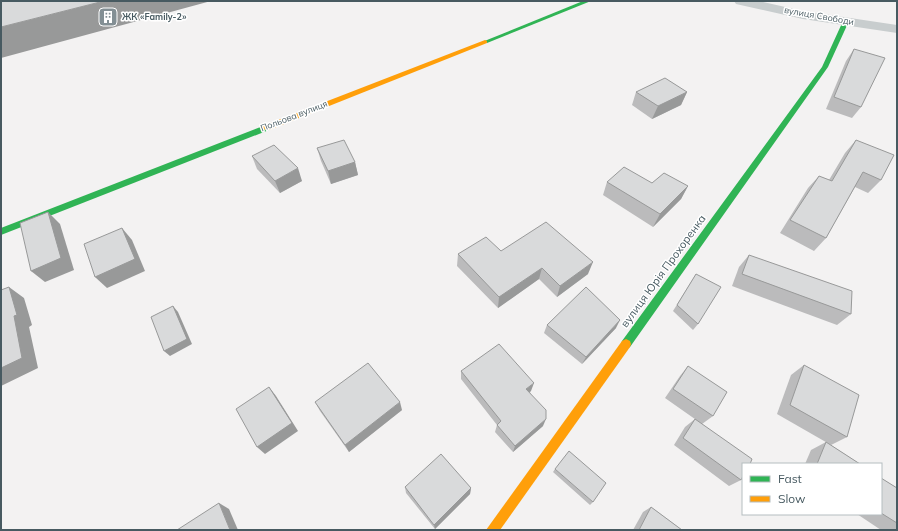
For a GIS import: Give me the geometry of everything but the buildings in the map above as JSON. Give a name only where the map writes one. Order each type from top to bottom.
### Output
[{"type":"street","name":"Польова вулиця","points":[[1,232],[588,1]]},
{"type":"street","name":"вулиця Свободи","points":[[741,1],[802,15],[897,29]]},
{"type":"street","name":"вулиця Юрія Прохоренка","points":[[492,530],[825,67],[846,21]]},
{"type":"traffic: fast","points":[[485,42],[588,1]]},
{"type":"traffic: fast","points":[[626,344],[825,67],[846,21]]},
{"type":"traffic: fast","points":[[1,232],[266,128]]},
{"type":"traffic: slow","points":[[266,128],[485,42]]},
{"type":"traffic: slow","points":[[492,530],[626,344]]},
{"type":"place","name":"ЖК «Family-2»","points":[[108,17]]}]
